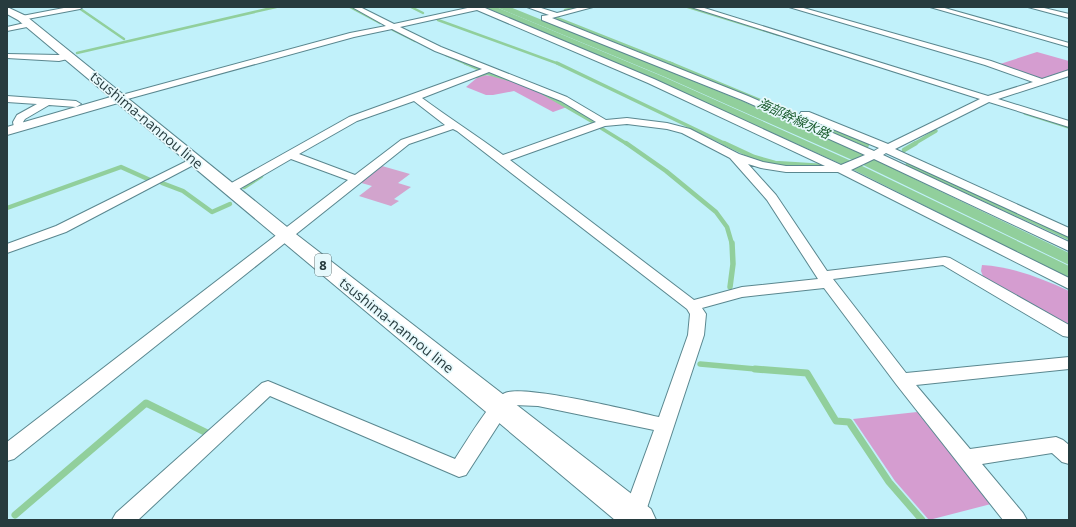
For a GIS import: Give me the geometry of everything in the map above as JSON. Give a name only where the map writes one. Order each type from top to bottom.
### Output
[{"type":"main road","name":"tsushima-nannou line","points":[[16,20],[69,56],[285,235],[635,519]]},
{"type":"street","points":[[16,20],[77,7]]},
{"type":"street","points":[[355,7],[438,49],[564,99],[604,123]]},
{"type":"street","points":[[13,129],[346,37],[479,7],[651,81],[842,168],[1069,284]]},
{"type":"street","points":[[530,7],[562,14]]},
{"type":"street","points":[[548,7],[887,149],[1069,233]]},
{"type":"street","points":[[590,7],[545,18],[745,98],[1069,247]]},
{"type":"street","points":[[694,7],[1069,124]]},
{"type":"street","points":[[792,7],[988,63],[1043,82]]},
{"type":"street","points":[[933,7],[1069,45]]},
{"type":"street","points":[[1030,7],[1069,16]]},
{"type":"street","points":[[7,56],[59,58],[69,56]]},
{"type":"street","points":[[230,190],[354,119],[488,70]]},
{"type":"street","points":[[502,158],[604,123],[627,121],[667,126],[686,131],[734,156],[761,165],[786,169],[842,168],[887,149],[988,99],[1069,73]]},
{"type":"street","points":[[415,97],[454,126],[461,129],[502,158],[692,306],[698,314],[696,335],[664,425],[635,519]]},
{"type":"street","points":[[7,99],[76,104]]},
{"type":"street","points":[[13,129],[21,117],[47,102]]},
{"type":"street","points":[[7,453],[405,142],[454,126]]},
{"type":"street","points":[[291,155],[356,179]]},
{"type":"street","points":[[734,156],[772,198],[826,280],[902,380],[1016,520]]},
{"type":"street","points":[[7,249],[61,229],[195,160]]},
{"type":"street","points":[[692,306],[709,299],[735,292],[826,280],[945,261],[1069,332]]},
{"type":"street","points":[[902,380],[1069,363]]},
{"type":"street","points":[[122,520],[268,388],[459,469],[500,408],[510,398],[538,399],[664,425]]},
{"type":"street","points":[[965,458],[1056,445],[1069,456]]},
{"type":"shaded area","points":[[484,7],[496,7],[664,77],[858,164],[1069,266],[1069,278],[850,168],[655,80]]},
{"type":"shaded area","points":[[496,7],[510,7],[740,100],[871,158],[1069,253],[1069,265],[859,163],[665,77]]},
{"type":"shaded area","points":[[1037,52],[1069,61],[1069,70],[1045,78],[1037,78],[997,65]]},
{"type":"shaded area","points":[[484,75],[495,76],[517,83],[567,107],[553,112],[514,91],[486,95],[466,87],[478,77]]},
{"type":"shaded area","points":[[382,166],[410,174],[398,183],[411,187],[394,199],[399,201],[391,206],[359,196],[372,186],[358,182]]},
{"type":"shaded area","points":[[982,265],[1005,268],[1027,274],[1069,291],[1069,327],[984,279],[981,271]]},
{"type":"shaded area","points":[[917,412],[991,504],[929,520],[895,481],[853,419]]},
{"type":"waterway","points":[[77,53],[276,7]]},
{"type":"waterway","points":[[350,7],[380,23]]},
{"type":"waterway","points":[[411,7],[423,13]]},
{"type":"waterway","points":[[565,10],[580,7]]},
{"type":"waterway","points":[[688,7],[779,35]]},
{"type":"waterway","points":[[79,8],[124,39]]},
{"type":"waterway","points":[[557,18],[673,64]]},
{"type":"waterway","points":[[438,20],[559,64]]},
{"type":"waterway","points":[[393,30],[415,41]]},
{"type":"waterway","points":[[446,55],[467,64]]},
{"type":"waterway","points":[[465,63],[481,70],[476,72]]},
{"type":"waterway","points":[[557,63],[726,144]]},
{"type":"waterway","name":"海部幹線水路","points":[[670,63],[864,144]]},
{"type":"waterway","points":[[477,76],[487,73],[508,79]]},
{"type":"waterway","points":[[543,93],[593,122]]},
{"type":"waterway","points":[[1025,113],[1069,127]]},
{"type":"waterway","points":[[601,128],[627,144]]},
{"type":"waterway","points":[[914,144],[936,131]]},
{"type":"waterway","points":[[626,143],[666,171],[716,212],[727,227],[732,244]]},
{"type":"waterway","points":[[724,143],[754,157],[775,163],[823,166]]},
{"type":"waterway","points":[[862,143],[867,145]]},
{"type":"waterway","points":[[904,150],[916,143]]},
{"type":"waterway","points":[[908,164],[1069,238]]},
{"type":"waterway","points":[[7,208],[121,167],[150,180]]},
{"type":"waterway","points":[[244,187],[261,176]]},
{"type":"waterway","points":[[162,183],[183,191],[212,212],[230,204]]},
{"type":"waterway","points":[[730,287],[733,264],[732,243]]},
{"type":"waterway","points":[[700,364],[761,369]]},
{"type":"waterway","points":[[755,369],[761,369]]},
{"type":"waterway","points":[[761,369],[807,373],[836,421],[849,422],[889,482],[922,520]]},
{"type":"waterway","points":[[761,369],[767,370]]},
{"type":"waterway","points":[[15,515],[146,403],[207,433]]}]
